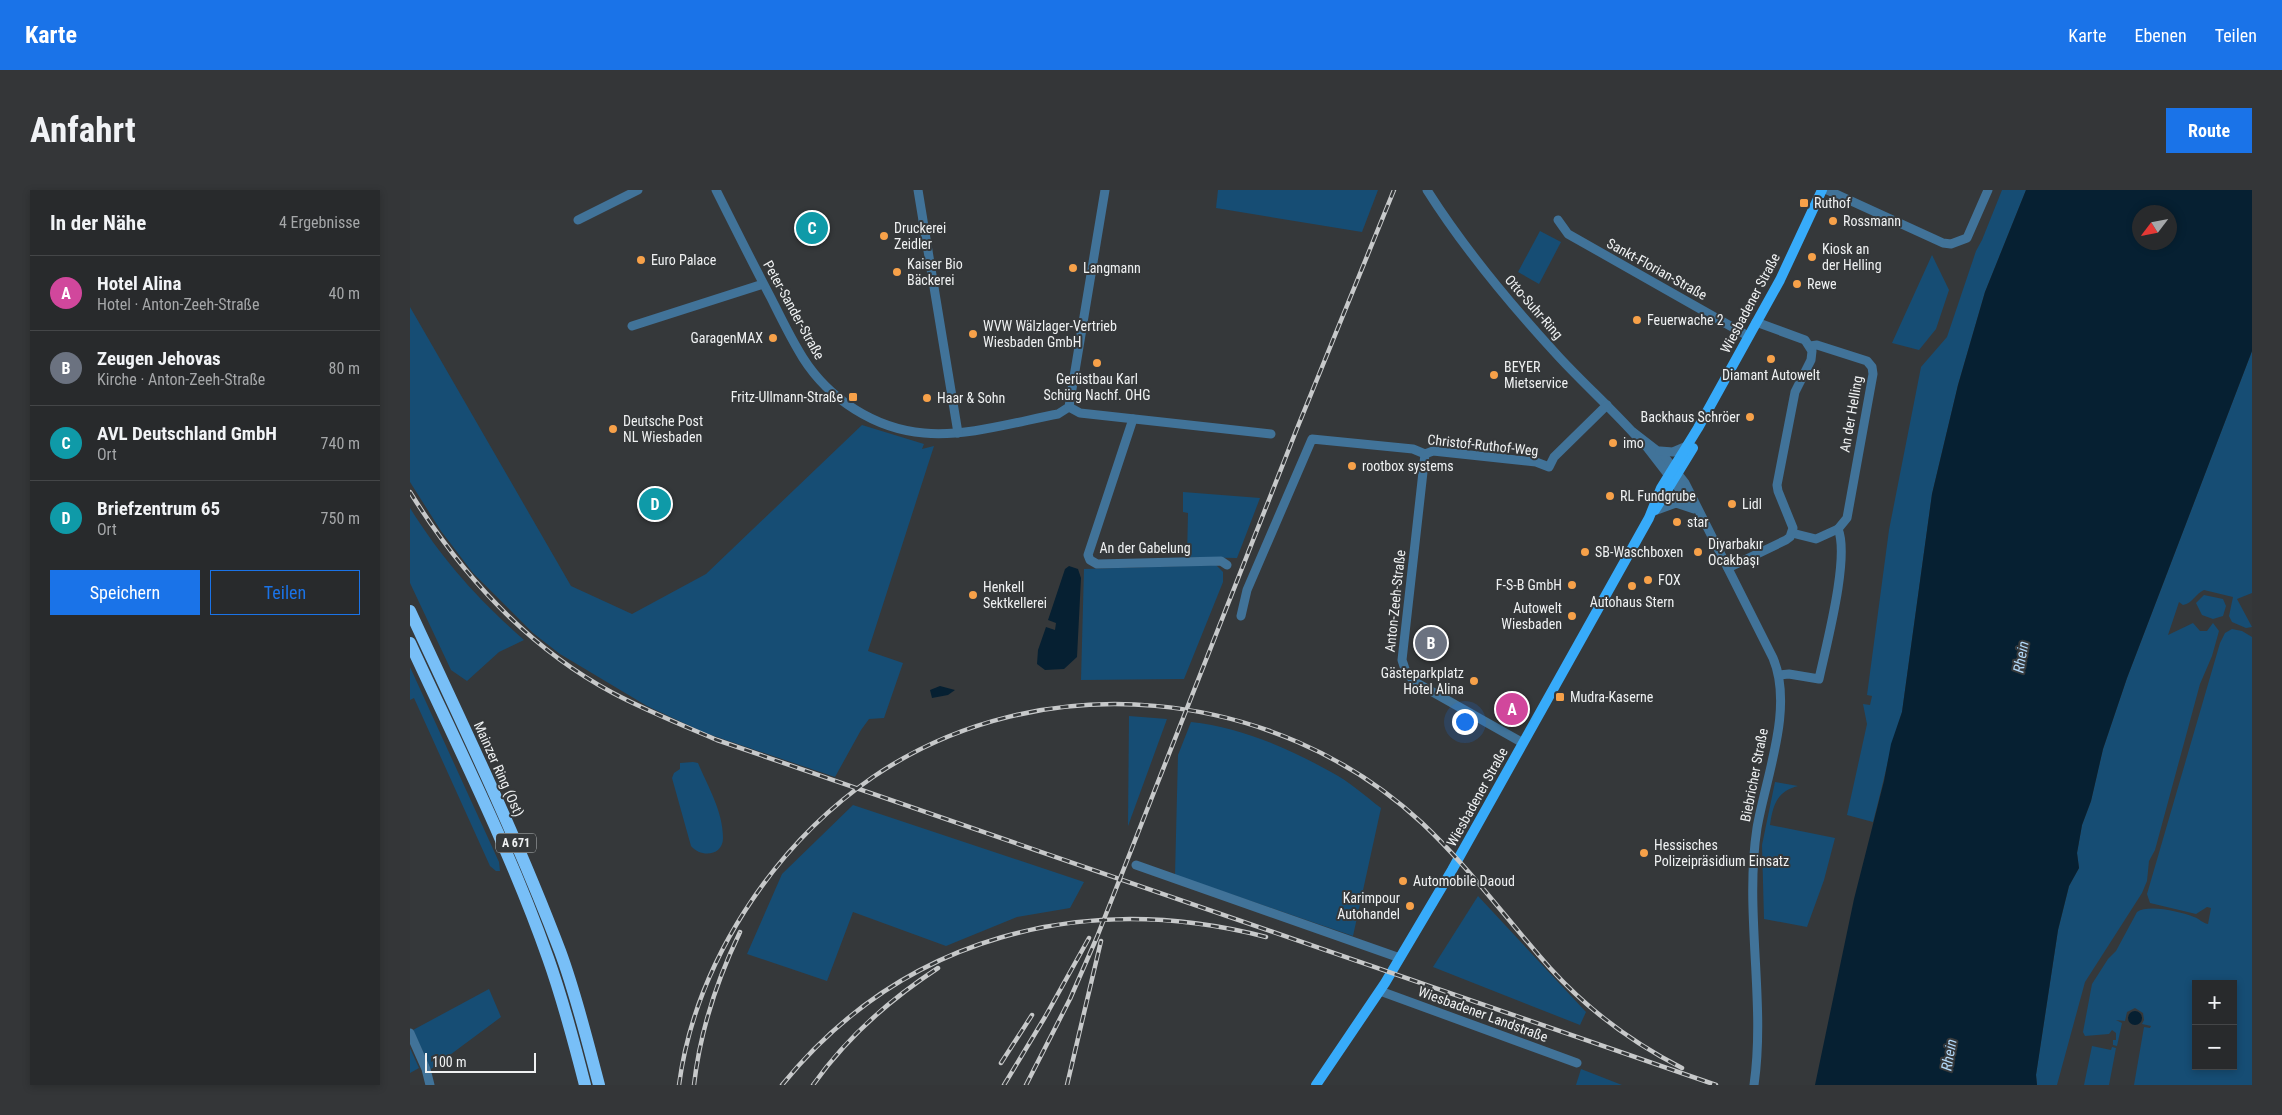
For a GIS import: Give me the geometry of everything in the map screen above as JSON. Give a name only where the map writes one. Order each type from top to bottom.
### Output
[{"type":"highway","name":"Mainzer Ring (Ost)","points":[[410,611],[499,804],[534,885],[560,952],[582,1021],[599,1085]]},
{"type":"highway","name":"Mainzer Ring (Ost)","points":[[410,643],[523,892],[548,958],[570,1025],[585,1085]]},
{"type":"main road","name":"Wiesbadener Straße","points":[[1383,987],[1652,514],[1790,258],[1822,190]]},
{"type":"main road","name":"Wiesbadener Straße","points":[[1674,474],[1694,447],[1698,428]]},
{"type":"main road","points":[[1316,1085],[1383,987]]},
{"type":"street","points":[[578,220],[638,190]]},
{"type":"street","name":"Peter-Sander-Straße","points":[[716,190],[803,358],[825,386],[864,415],[892,426],[923,433],[958,433],[1058,414],[1070,407]]},
{"type":"street","points":[[918,190],[958,433]]},
{"type":"street","points":[[1105,190],[1070,407],[1080,413],[1271,434]]},
{"type":"street","name":"Otto-Suhr-Ring","points":[[1427,190],[1480,266],[1515,308],[1674,474]]},
{"type":"street","points":[[1826,190],[1943,243],[1951,244],[1966,238],[1988,190]]},
{"type":"street","name":"Sankt-Florian-Straße","points":[[1558,220],[1568,234],[1748,336]]},
{"type":"street","points":[[632,326],[764,284]]},
{"type":"street","name":"An der Helling","points":[[1756,322],[1805,340],[1810,346],[1817,345],[1862,359],[1870,364],[1873,370],[1847,518],[1838,529]]},
{"type":"street","points":[[1728,568],[1786,540],[1792,533],[1792,521],[1777,485],[1795,392],[1812,356],[1810,346]]},
{"type":"street","name":"Christof-Ruthof-Weg","points":[[1241,616],[1248,590],[1312,440],[1413,449],[1425,454],[1433,451],[1536,462],[1549,467],[1554,457],[1607,406]]},
{"type":"street","name":"An der Gabelung","points":[[1133,420],[1088,555],[1090,560],[1097,564],[1221,561],[1227,565]]},
{"type":"street","name":"Otto-Suhr-Ring","points":[[1633,432],[1659,451],[1674,474]]},
{"type":"street","points":[[1659,451],[1673,452],[1688,446]]},
{"type":"street","name":"Anton-Zeeh-Straße","points":[[1425,454],[1402,660],[1406,672],[1415,682],[1523,743]]},
{"type":"street","name":"Biebricher Straße","points":[[1674,474],[1703,519]]},
{"type":"street","name":"Biebricher Straße","points":[[1674,474],[1703,519],[1773,658],[1779,675],[1781,708],[1757,828],[1755,856],[1757,1039],[1754,1085]]},
{"type":"street","points":[[1652,514],[1676,503],[1696,510]]},
{"type":"street","points":[[1779,675],[1789,674],[1819,679],[1842,562],[1842,541],[1838,529],[1816,539],[1792,533]]},
{"type":"street","points":[[1136,865],[1400,958]]},
{"type":"street","name":"Wiesbadener Landstraße","points":[[1383,987],[1577,1063]]},
{"type":"street","points":[[410,1033],[426,1069],[430,1085]]},
{"type":"shaded area","points":[[1218,190],[1378,190],[1362,232],[1216,208]]},
{"type":"shaded area","points":[[2002,190],[2026,190],[1985,292],[1958,385],[1932,494],[1902,712],[1873,822],[1847,815],[1867,724],[1863,704],[1870,705],[1872,696],[1867,695],[1889,530],[1921,367],[1947,337],[1976,251]]},
{"type":"shaded area","points":[[1540,231],[1561,242],[1539,284],[1518,272]]},
{"type":"shaded area","points":[[1932,255],[1949,290],[1936,329],[1919,350],[1892,343]]},
{"type":"shaded area","points":[[410,307],[571,586],[632,614],[706,574],[862,425],[924,444],[922,449],[934,446],[868,651],[903,663],[884,718],[869,719],[835,777],[705,733],[647,706],[560,654],[533,633],[473,573],[441,531],[410,482]]},
{"type":"shaded area","points":[[2252,351],[2252,593],[2237,599],[2252,627],[2246,628],[2232,622],[2229,616],[2233,597],[2204,590],[2186,604],[2183,605],[2179,602],[2168,635],[2193,623],[2200,631],[2207,631],[2213,623],[2219,631],[2212,656],[2200,684],[2155,850],[2149,861],[2147,881],[2142,893],[2085,982],[2057,1085],[2037,1085],[2036,1075],[2058,930],[2069,886],[2079,868],[2077,853],[2082,825],[2091,801],[2103,749],[2127,678]]},
{"type":"shaded area","points":[[1183,492],[1260,498],[1237,558],[1187,557],[1188,513],[1183,512]]},
{"type":"shaded area","points":[[410,508],[436,546],[462,578],[524,640],[499,652],[467,681],[451,670],[410,583]]},
{"type":"shaded area","points":[[1216,565],[1223,572],[1223,582],[1184,679],[1081,680],[1084,569]]},
{"type":"shaded area","points":[[2204,595],[2223,599],[2226,606],[2223,616],[2213,619],[2202,615],[2196,603]]},
{"type":"shaded area","points":[[2232,629],[2242,631],[2252,637],[2252,1085],[2134,1085],[2144,1027],[2150,1028],[2151,1026],[2142,1024],[2144,1020],[2143,1013],[2135,1008],[2127,1012],[2125,1021],[2116,1020],[2122,1023],[2117,1046],[2113,1045],[2113,1040],[2116,1040],[2116,1033],[2112,1030],[2109,1034],[2085,1036],[2083,1032],[2092,984],[2108,959],[2116,951],[2137,912],[2149,909],[2173,911],[2208,924],[2211,908],[2207,907],[2196,914],[2150,903],[2147,894],[2220,643],[2225,633]]},
{"type":"shaded area","points":[[410,667],[499,862],[500,871],[496,871],[490,866],[414,698],[410,700]]},
{"type":"shaded area","points":[[1129,716],[1167,719],[1128,826]]},
{"type":"shaded area","points":[[1191,722],[1228,729],[1281,747],[1338,776],[1381,808],[1353,936],[1175,875],[1178,755]]},
{"type":"shaded area","points":[[680,763],[698,763],[720,818],[723,838],[722,844],[716,852],[700,852],[691,846],[672,778],[674,773],[680,769]]},
{"type":"shaded area","points":[[1775,782],[1798,786],[1785,791],[1777,800],[1770,825],[1835,838],[1824,880],[1807,927],[1764,919],[1762,845]]},
{"type":"shaded area","points":[[853,805],[1084,882],[1070,908],[1017,917],[946,946],[853,912],[827,981],[747,954],[782,874]]},
{"type":"shaded area","points":[[1478,896],[1586,1012],[1580,1025],[1433,967]]},
{"type":"shaded area","points":[[489,989],[501,1017],[431,1069],[413,1030]]},
{"type":"shaded area","points":[[2092,1046],[2111,1050],[2112,1047],[2116,1048],[2109,1085],[2084,1085]]},
{"type":"shaded area","points":[[410,1048],[419,1068],[410,1073]]},
{"type":"shaded area","points":[[1581,1069],[1622,1085],[1576,1085]]},
{"type":"water","name":"Rhein","points":[[2026,190],[2252,190],[2252,351],[2127,678],[2103,749],[2091,801],[2082,825],[2077,853],[2079,868],[2069,886],[2058,930],[2036,1075],[2037,1085],[1815,1085],[1854,899],[1884,781],[1891,744],[1902,712],[1932,494],[1958,385],[1985,292]]},
{"type":"water","points":[[1069,566],[1078,569],[1081,578],[1077,657],[1064,669],[1045,670],[1037,664],[1038,650],[1046,627],[1055,630],[1056,623],[1048,620],[1065,569]]},
{"type":"water","points":[[940,686],[955,690],[948,695],[932,698],[930,690]]},
{"type":"water","points":[[2132,1011],[2138,1011],[2142,1018],[2138,1025],[2132,1025],[2128,1021],[2128,1015]]},
{"type":"railway","points":[[1026,1085],[1070,999],[1097,937],[1296,431],[1394,190]]},
{"type":"railway","points":[[410,492],[451,552],[498,606],[524,631],[582,675],[652,712],[717,740],[1716,1085]]},
{"type":"railway","points":[[679,1085],[688,1040],[702,996],[721,953],[744,912],[772,873],[803,837],[837,805],[873,777],[939,741],[1009,717],[1081,705],[1155,706],[1228,718],[1298,742],[1363,777],[1422,823],[1439,840],[1550,968],[1579,997],[1628,1036],[1682,1068]]},
{"type":"railway","points":[[782,1085],[830,1034],[883,992],[940,960],[1001,938],[1064,924],[1130,919],[1198,924],[1266,937]]},
{"type":"railway","points":[[694,1085],[700,1045],[711,1006],[740,932]]},
{"type":"railway","points":[[1004,1085],[1089,938]]},
{"type":"railway","points":[[1067,1085],[1101,941]]},
{"type":"railway","points":[[813,1085],[840,1051],[870,1020],[938,968]]},
{"type":"railway","points":[[1001,1063],[1032,1015]]},
{"type":"place","name":"Ruthof","points":[[1804,203]]},
{"type":"place","name":"Rossmann","points":[[1833,221]]},
{"type":"place","name":"AVL Deutschland GmbH","points":[[812,228]]},
{"type":"place","name":"Druckerei Zeidler","points":[[884,236]]},
{"type":"place","name":"Kiosk an der Helling","points":[[1812,257]]},
{"type":"place","name":"Euro Palace","points":[[641,260]]},
{"type":"place","name":"Langmann","points":[[1073,268]]},
{"type":"place","name":"Kaiser Bio Bäckerei","points":[[897,272]]},
{"type":"place","name":"Rewe","points":[[1797,284]]},
{"type":"place","name":"Feuerwache 2","points":[[1637,320]]},
{"type":"place","name":"WVW Wälzlager-Vertrieb Wiesbaden GmbH","points":[[973,334]]},
{"type":"place","name":"GaragenMAX","points":[[773,338]]},
{"type":"place","name":"Diamant Autowelt","points":[[1771,359]]},
{"type":"place","name":"Gerüstbau Karl Schürg Nachf. OHG","points":[[1097,363]]},
{"type":"place","name":"BEYER Mietservice","points":[[1494,375]]},
{"type":"place","name":"Fritz-Ullmann-Straße","points":[[853,397]]},
{"type":"place","name":"Haar & Sohn","points":[[927,398]]},
{"type":"place","name":"Backhaus Schröer","points":[[1750,417]]},
{"type":"place","name":"Deutsche Post NL Wiesbaden","points":[[613,429]]},
{"type":"place","name":"imo","points":[[1613,443]]},
{"type":"place","name":"rootbox systems","points":[[1352,466]]},
{"type":"place","name":"RL Fundgrube","points":[[1610,496]]},
{"type":"place","name":"Briefzentrum 65","points":[[655,504]]},
{"type":"place","name":"Lidl","points":[[1732,504]]},
{"type":"place","name":"star","points":[[1677,522]]},
{"type":"place","name":"SB-Waschboxen","points":[[1585,552]]},
{"type":"place","name":"Diyarbakır Ocakbaşı","points":[[1698,552]]},
{"type":"place","name":"FOX","points":[[1648,580]]},
{"type":"place","name":"F-S-B GmbH","points":[[1572,585]]},
{"type":"place","name":"Autohaus Stern","points":[[1632,586]]},
{"type":"place","name":"Henkell Sektkellerei","points":[[973,595]]},
{"type":"place","name":"Autowelt Wiesbaden","points":[[1572,616]]},
{"type":"place","name":"Zeugen Jehovas","points":[[1431,643]]},
{"type":"place","name":"Gästeparkplatz Hotel Alina","points":[[1474,681]]},
{"type":"place","name":"Mudra-Kaserne","points":[[1560,697]]},
{"type":"place","name":"Hotel Alina","points":[[1512,709]]},
{"type":"place","name":"Hessisches Polizeipräsidium Einsatz","points":[[1644,853]]},
{"type":"place","name":"Automobile Daoud","points":[[1403,881]]},
{"type":"place","name":"Karimpour Autohandel","points":[[1410,906]]}]
